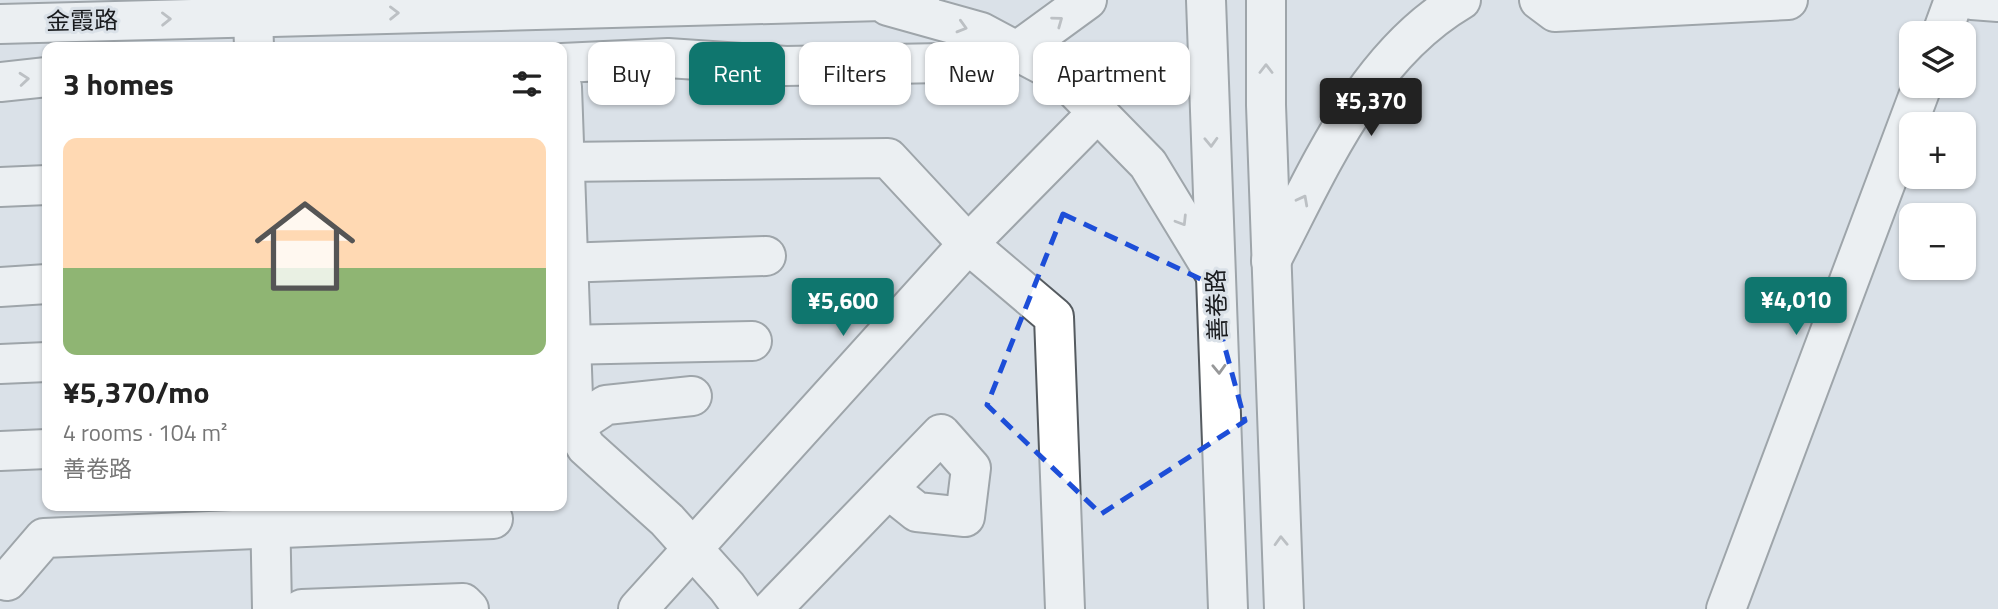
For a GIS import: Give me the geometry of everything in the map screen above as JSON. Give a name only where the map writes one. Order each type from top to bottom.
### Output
[{"type":"main road","name":"金霞路","points":[[0,24],[253,32],[920,0]]},
{"type":"main road","points":[[1019,50],[1087,0]]},
{"type":"main road","name":"善卷路","points":[[1206,0],[1228,609]]},
{"type":"main road","points":[[1266,0],[1266,105],[1284,609]]},
{"type":"main road","points":[[1271,261],[1334,142],[1368,87],[1405,43],[1461,0]]},
{"type":"main road","points":[[1539,0],[1555,12],[1788,0]]},
{"type":"main road","points":[[1946,21],[1954,0]]},
{"type":"main road","points":[[1972,0],[1998,2]]},
{"type":"main road","points":[[873,1],[981,32],[1000,42]]},
{"type":"main road","points":[[1019,52],[1060,74],[1148,164],[1216,276]]},
{"type":"main road","points":[[567,63],[667,58],[786,66],[925,63]]},
{"type":"main road","points":[[0,82],[42,78]]},
{"type":"main road","points":[[1726,609],[1918,98]]},
{"type":"main road","points":[[638,609],[968,244],[1097,113]]},
{"type":"main road","points":[[567,162],[888,158],[968,244],[1054,317],[1065,609]]},
{"type":"main road","points":[[0,187],[42,185]]},
{"type":"main road","points":[[567,263],[766,256]]},
{"type":"main road","points":[[0,287],[42,284]]},
{"type":"main road","points":[[743,609],[727,587],[667,520],[586,447],[568,426],[567,344],[752,341]]},
{"type":"main road","points":[[0,364],[42,362]]},
{"type":"main road","points":[[568,426],[606,405],[692,397]]},
{"type":"main road","points":[[0,450],[42,449]]},
{"type":"main road","points":[[772,609],[888,489]]},
{"type":"main road","points":[[270,517],[272,609]]},
{"type":"main road","points":[[7,581],[44,538],[270,517],[493,519]]},
{"type":"main road","points":[[302,609],[463,603],[469,609]]},
{"type":"highlighted area","points":[[1063,214],[1207,282],[1245,421],[1101,514],[987,405]]}]
